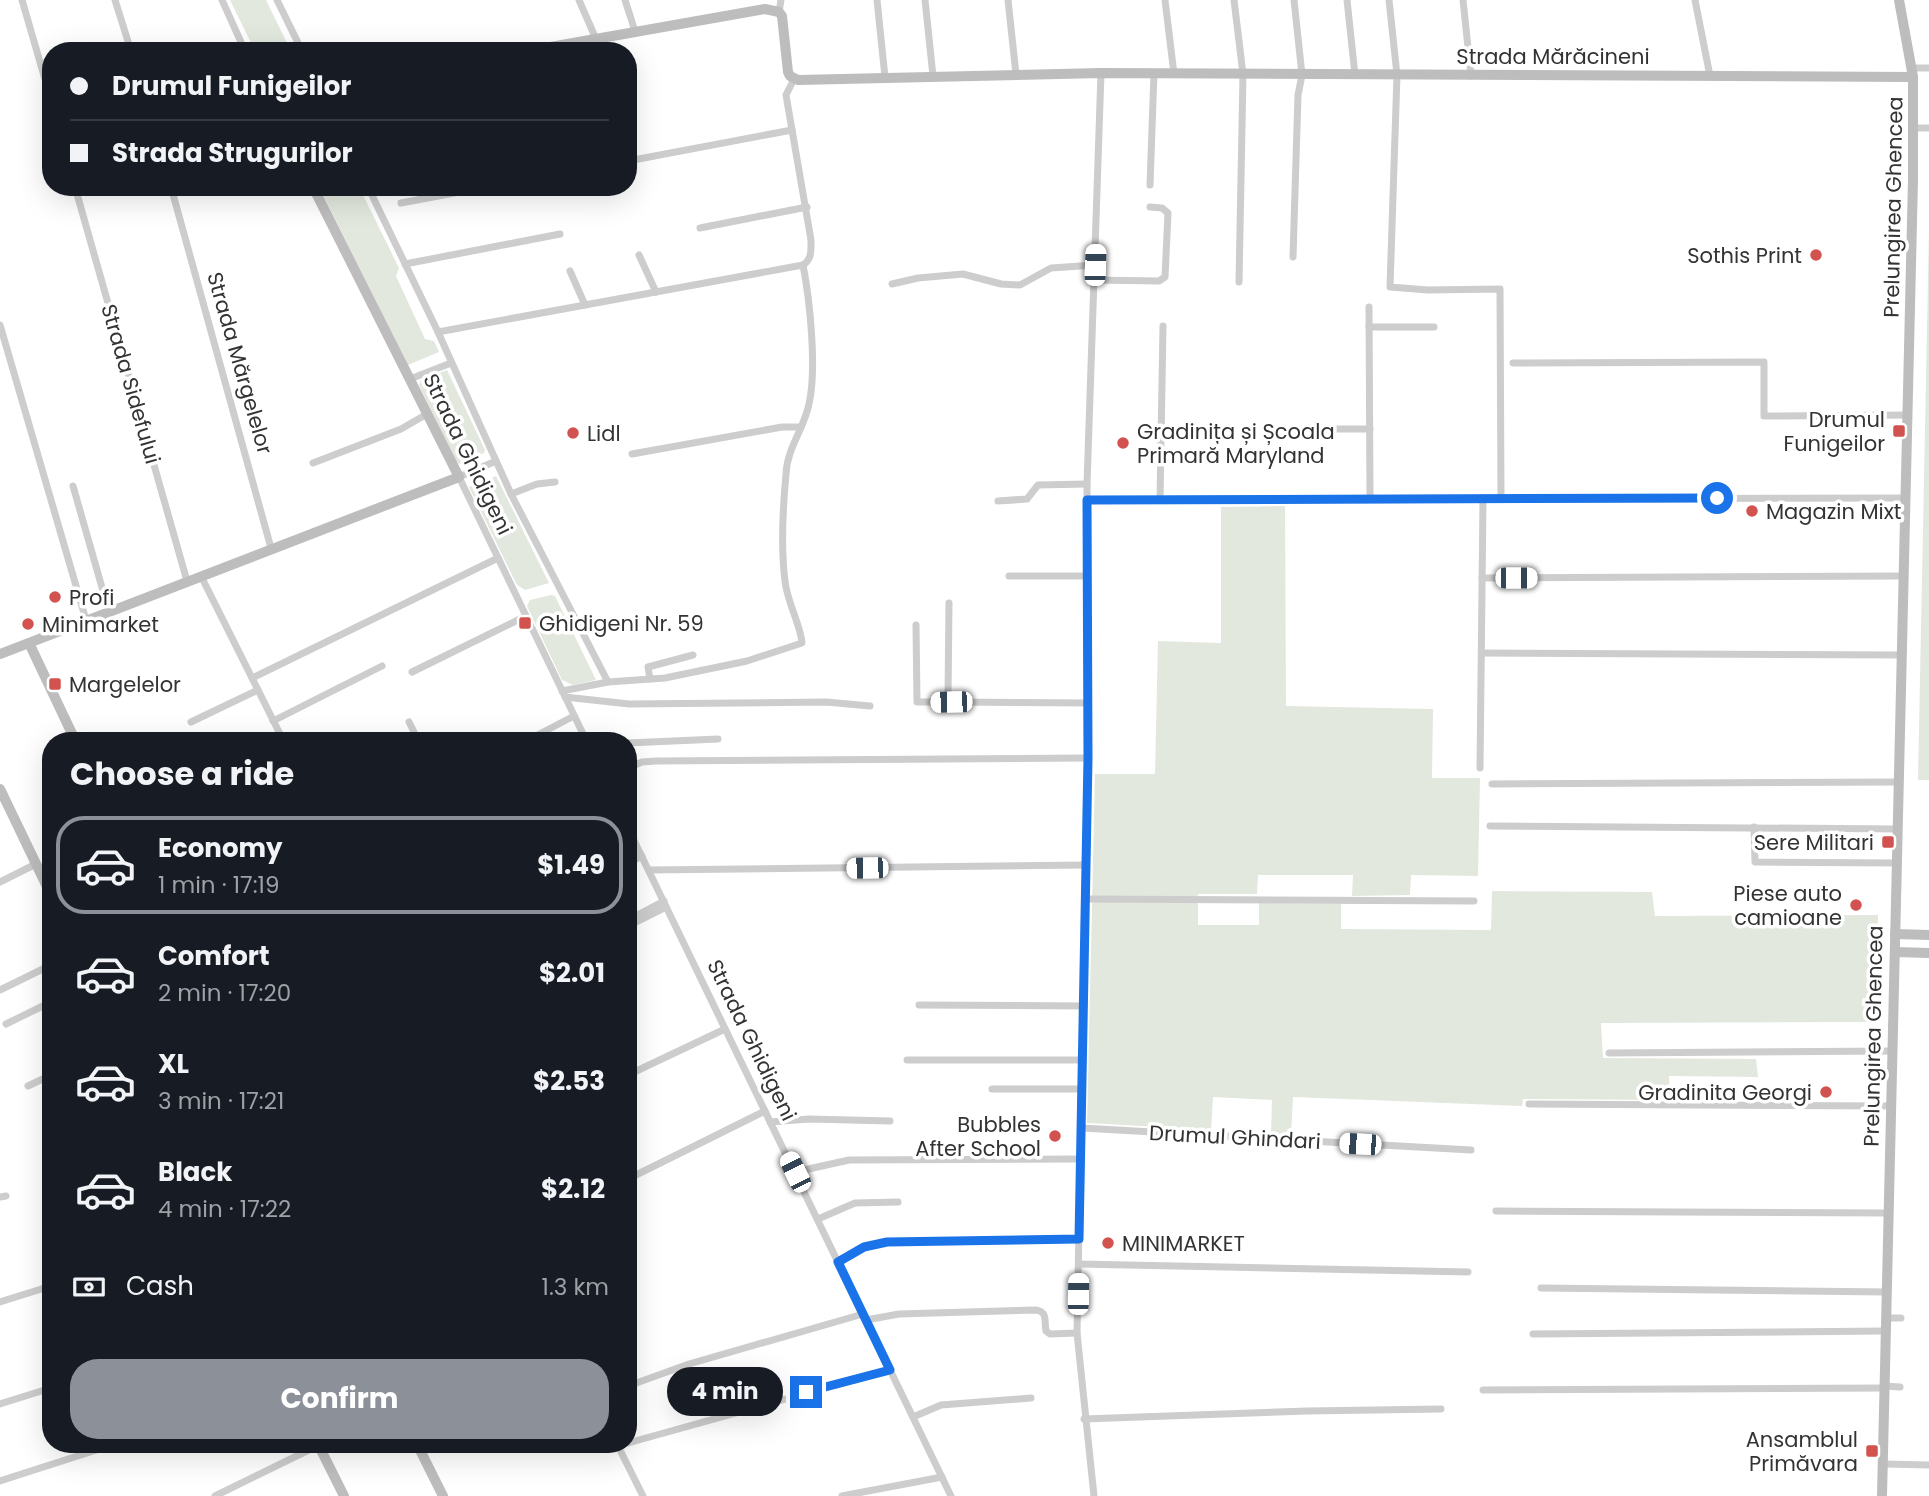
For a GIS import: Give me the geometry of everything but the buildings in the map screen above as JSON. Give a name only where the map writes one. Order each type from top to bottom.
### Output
[{"type":"street","points":[[22,0],[42,69]]},
{"type":"street","points":[[115,0],[128,42]]},
{"type":"street","points":[[222,0],[242,42]]},
{"type":"street","points":[[277,0],[298,42]]},
{"type":"street","points":[[579,0],[596,38]]},
{"type":"street","points":[[625,0],[635,31]]},
{"type":"street","points":[[438,332],[803,265],[810,258],[811,240],[786,95],[794,79],[788,72],[779,12],[781,0]]},
{"type":"street","points":[[877,0],[885,77]]},
{"type":"street","points":[[925,0],[933,76]]},
{"type":"street","points":[[1008,0],[1016,74]]},
{"type":"street","points":[[1165,0],[1174,74]]},
{"type":"street","points":[[1234,0],[1243,74],[1239,282]]},
{"type":"street","points":[[1293,257],[1298,95],[1302,75],[1294,0]]},
{"type":"street","points":[[1347,0],[1355,75]]},
{"type":"street","points":[[1389,0],[1397,75],[1390,287],[1428,290],[1500,289],[1501,499]]},
{"type":"street","points":[[1463,0],[1471,76]]},
{"type":"street","points":[[1695,0],[1710,76]]},
{"type":"street","name":"Prelungirea Ghencea","points":[[1882,1496],[1914,128],[1913,73],[1899,0]]},
{"type":"street","points":[[579,42],[765,9],[779,12]]},
{"type":"street","points":[[1913,73],[1929,68]]},
{"type":"street","points":[[1094,1496],[1077,1333],[1088,758],[1087,484],[1101,73]]},
{"type":"street","name":"Strada Mărăcineni","points":[[794,79],[1101,73],[1471,76],[1913,73]]},
{"type":"street","points":[[1150,185],[1154,73]]},
{"type":"street","points":[[1914,128],[1929,128]]},
{"type":"street","points":[[637,159],[792,130]]},
{"type":"street","name":"Strada Sidefului","points":[[78,196],[187,581]]},
{"type":"street","name":"Strada Mărgelelor","points":[[173,196],[271,548]]},
{"type":"street","name":"Strada Ghidigeni","points":[[318,196],[459,477],[582,732]]},
{"type":"street","points":[[372,196],[438,332],[511,494],[608,682]]},
{"type":"street","points":[[401,203],[438,196]]},
{"type":"street","points":[[700,228],[807,207]]},
{"type":"street","points":[[1094,280],[1159,281],[1165,277],[1168,213],[1162,208],[1150,207]]},
{"type":"street","points":[[405,264],[560,234]]},
{"type":"street","points":[[639,255],[656,292]]},
{"type":"street","points":[[564,694],[608,682],[665,678],[747,661],[802,643],[788,599],[784,562],[787,464],[810,403],[813,377],[803,265]]},
{"type":"street","points":[[892,284],[918,278],[963,274],[1001,284],[1020,285],[1051,268],[1095,265]]},
{"type":"street","points":[[570,271],[585,305]]},
{"type":"street","points":[[1368,307],[1370,499]]},
{"type":"street","points":[[0,325],[86,620]]},
{"type":"street","points":[[1160,499],[1163,326]]},
{"type":"street","points":[[1369,327],[1434,327]]},
{"type":"street","points":[[1513,363],[1764,362],[1764,416],[1908,415]]},
{"type":"street","points":[[410,379],[451,363]]},
{"type":"street","points":[[313,463],[401,429],[427,414]]},
{"type":"street","points":[[632,454],[782,427],[801,427]]},
{"type":"street","points":[[1323,429],[1370,429]]},
{"type":"street","points":[[0,654],[496,461]]},
{"type":"street","points":[[511,494],[528,486],[555,481]]},
{"type":"street","points":[[998,501],[1027,499],[1038,485],[1087,484]]},
{"type":"street","points":[[73,486],[109,612]]},
{"type":"street","points":[[1087,500],[1906,498]]},
{"type":"street","points":[[1480,768],[1483,499]]},
{"type":"street","points":[[252,678],[498,558]]},
{"type":"street","points":[[201,576],[279,732]]},
{"type":"street","points":[[1009,576],[1086,576]]},
{"type":"street","points":[[1482,578],[1903,576]]},
{"type":"street","points":[[949,603],[948,698],[951,702]]},
{"type":"street","points":[[412,672],[526,616]]},
{"type":"street","points":[[916,625],[917,702],[1087,703]]},
{"type":"street","points":[[29,643],[71,732]]},
{"type":"street","points":[[1482,653],[1902,655]]},
{"type":"street","points":[[650,679],[648,667],[693,655]]},
{"type":"street","points":[[273,721],[382,666]]},
{"type":"street","points":[[191,722],[258,691]]},
{"type":"street","points":[[564,694],[629,704],[826,702],[870,706]]},
{"type":"street","points":[[543,732],[574,716]]},
{"type":"street","points":[[409,722],[414,732]]},
{"type":"street","points":[[637,743],[718,740]]},
{"type":"street","points":[[637,764],[656,761],[1088,758]]},
{"type":"street","points":[[1492,784],[1899,782]]},
{"type":"street","points":[[0,789],[42,876]]},
{"type":"street","points":[[1490,826],[1898,829]]},
{"type":"street","points":[[1754,827],[1755,862],[1896,863]]},
{"type":"street","name":"Strada Ghidigeni","points":[[637,846],[951,1496]]},
{"type":"street","points":[[637,858],[642,856]]},
{"type":"street","points":[[0,881],[36,864]]},
{"type":"street","points":[[649,870],[1086,865]]},
{"type":"street","points":[[1086,899],[1474,901]]},
{"type":"street","points":[[637,916],[665,904]]},
{"type":"street","points":[[637,921],[665,904]]},
{"type":"street","points":[[1895,934],[1929,935]]},
{"type":"street","points":[[1895,952],[1929,953]]},
{"type":"street","points":[[0,990],[42,969]]},
{"type":"street","points":[[919,1005],[1084,1006]]},
{"type":"street","points":[[6,1024],[42,1006]]},
{"type":"street","points":[[637,1071],[725,1029]]},
{"type":"street","points":[[1609,1052],[1892,1051]]},
{"type":"street","points":[[907,1060],[1083,1060]]},
{"type":"street","points":[[28,1086],[42,1079]]},
{"type":"street","points":[[992,1089],[1082,1088]]},
{"type":"street","points":[[1530,1104],[1891,1106]]},
{"type":"street","points":[[637,1175],[765,1111]]},
{"type":"street","points":[[770,1122],[800,1119],[890,1121]]},
{"type":"street","name":"Drumul Ghindari","points":[[1082,1128],[1471,1150]]},
{"type":"street","points":[[795,1172],[849,1160],[1081,1159]]},
{"type":"street","points":[[818,1219],[855,1203],[898,1202]]},
{"type":"street","points":[[1496,1211],[1888,1213]]},
{"type":"street","points":[[838,1262],[864,1247],[887,1242],[1079,1239]]},
{"type":"street","points":[[1079,1264],[1468,1272]]},
{"type":"street","points":[[1541,1288],[1886,1292]]},
{"type":"street","points":[[0,1302],[42,1289]]},
{"type":"street","points":[[637,1383],[689,1364],[865,1317],[1036,1310],[1045,1315],[1046,1331],[1050,1334],[1077,1333]]},
{"type":"street","points":[[1886,1318],[1901,1318]]},
{"type":"street","points":[[1533,1334],[1885,1331]]},
{"type":"street","points":[[637,1440],[890,1370]]},
{"type":"street","points":[[1483,1390],[1900,1387]]},
{"type":"street","points":[[0,1404],[42,1391]]},
{"type":"street","points":[[913,1417],[941,1405],[1031,1398]]},
{"type":"street","points":[[1084,1419],[1294,1411],[1441,1409]]},
{"type":"street","points":[[0,1481],[87,1453]]},
{"type":"street","points":[[215,1496],[303,1453]]},
{"type":"street","points":[[323,1453],[344,1496]]},
{"type":"street","points":[[422,1453],[443,1496]]},
{"type":"street","points":[[621,1453],[643,1496]]},
{"type":"street","points":[[1883,1464],[1929,1465]]},
{"type":"street","points":[[842,1496],[942,1477]]},
{"type":"shaded area","points":[[230,0],[266,0],[287,42],[251,42]]},
{"type":"shaded area","points":[[324,196],[363,196],[399,268],[396,276],[425,339],[434,341],[439,352],[408,365]]},
{"type":"shaded area","points":[[1929,228],[1929,780],[1918,780]]},
{"type":"shaded area","points":[[447,370],[485,450],[484,453],[460,464],[456,462],[419,385],[421,380]]},
{"type":"shaded area","points":[[496,476],[549,583],[525,590],[517,585],[469,487]]},
{"type":"shaded area","points":[[1285,506],[1286,706],[1433,709],[1432,778],[1480,778],[1478,876],[1411,875],[1410,895],[1352,896],[1353,875],[1258,875],[1257,894],[1198,894],[1198,925],[1259,925],[1259,903],[1341,904],[1341,929],[1491,930],[1492,891],[1652,892],[1655,916],[1878,915],[1877,1022],[1601,1023],[1603,1058],[1756,1059],[1758,1077],[1669,1076],[1670,1100],[1523,1099],[1522,1106],[1293,1097],[1291,1135],[1271,1134],[1272,1100],[1213,1097],[1211,1130],[1087,1123],[1095,774],[1155,774],[1158,641],[1221,643],[1221,507]]},
{"type":"shaded area","points":[[555,596],[596,680],[573,685],[562,680],[527,606],[530,600]]},
{"type":"place","name":"Sothis Print","points":[[1816,255]]},
{"type":"place","name":"Drumul Funigeilor","points":[[1899,431]]},
{"type":"place","name":"Lidl","points":[[573,433]]},
{"type":"place","name":"Gradinița și Școala Primară Maryland","points":[[1123,443]]},
{"type":"place","name":"Magazin Mixt","points":[[1752,511]]},
{"type":"place","name":"Profi","points":[[55,597]]},
{"type":"place","name":"Ghidigeni Nr. 59","points":[[525,623]]},
{"type":"place","name":"Minimarket","points":[[28,624]]},
{"type":"place","name":"Margelelor","points":[[55,684]]},
{"type":"place","name":"Sere Militari","points":[[1888,842]]},
{"type":"place","name":"Piese auto camioane","points":[[1856,905]]},
{"type":"place","name":"Gradinita Georgi","points":[[1826,1092]]},
{"type":"place","name":"Bubbles After School","points":[[1055,1136]]},
{"type":"place","name":"MINIMARKET","points":[[1108,1243]]},
{"type":"place","name":"Ansamblul Primăvara","points":[[1872,1451]]},
{"type":"route","points":[[806,1392],[890,1370],[838,1262],[864,1247],[887,1242],[1079,1239],[1088,758],[1087,500],[1717,498]]}]
